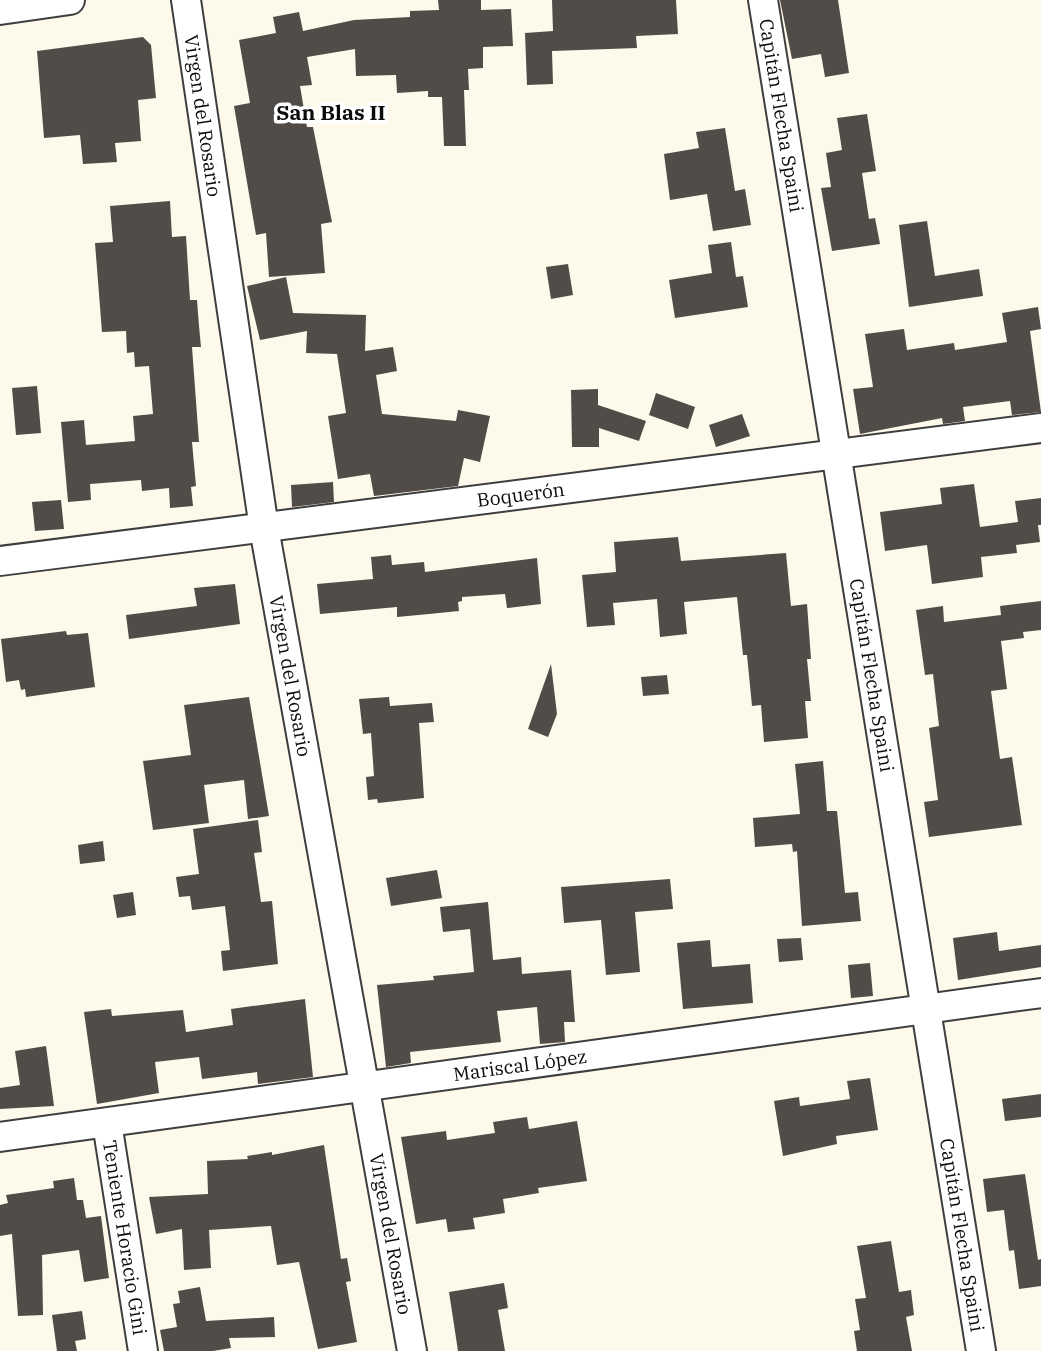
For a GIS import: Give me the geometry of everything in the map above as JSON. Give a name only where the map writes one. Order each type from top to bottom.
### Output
[{"type":"street","points":[[0,10],[70,0]]},
{"type":"street","name":"Virgen del Rosario","points":[[186,0],[264,528],[412,1351]]},
{"type":"street","name":"Capitán Flecha Spaini","points":[[763,0],[981,1351]]},
{"type":"street","name":"Boquerón","points":[[0,561],[1041,428]]},
{"type":"street","name":"Mariscal López","points":[[0,1137],[1041,993]]},
{"type":"street","name":"Teniente Horacio Gini","points":[[107,1123],[143,1351]]},
{"type":"building","points":[[438,0],[481,0],[481,10],[511,9],[513,46],[483,47],[483,68],[468,69],[469,90],[464,90],[466,146],[444,146],[442,97],[428,97],[428,91],[397,93],[396,75],[356,76],[355,49],[307,57],[312,85],[300,86],[307,127],[313,127],[332,222],[321,224],[325,273],[269,277],[266,233],[256,235],[234,106],[250,103],[239,40],[276,33],[273,17],[299,12],[303,31],[354,20],[410,17],[410,11],[439,10]]},
{"type":"building","points":[[552,0],[676,0],[678,34],[636,36],[637,48],[552,51],[553,84],[527,85],[525,33],[553,31]]},
{"type":"building","points":[[780,0],[838,0],[849,73],[825,77],[821,54],[792,59]]},
{"type":"building","points":[[143,37],[151,45],[156,98],[138,100],[141,141],[115,143],[117,162],[83,164],[80,135],[44,138],[37,51]]},
{"type":"building","points":[[867,114],[876,171],[862,173],[869,219],[875,218],[880,244],[832,251],[821,188],[831,187],[826,153],[842,150],[837,118]]},
{"type":"building","points":[[725,128],[735,191],[745,189],[751,225],[713,231],[707,194],[670,200],[664,154],[699,148],[696,132]]},
{"type":"building","points":[[170,201],[172,237],[186,236],[190,300],[197,300],[201,347],[192,347],[199,442],[192,442],[196,486],[191,487],[193,506],[170,508],[169,488],[142,491],[141,480],[90,484],[91,500],[68,502],[61,422],[84,420],[86,445],[135,441],[133,416],[153,414],[149,366],[135,367],[134,352],[127,353],[126,331],[102,332],[95,243],[113,242],[110,206]]},
{"type":"building","points":[[927,221],[935,276],[979,269],[983,296],[909,307],[899,225]]},
{"type":"building","points":[[731,242],[736,277],[743,276],[748,307],[675,318],[669,280],[712,273],[708,245]]},
{"type":"building","points":[[568,264],[573,295],[551,299],[546,267]]},
{"type":"building","points":[[286,277],[293,313],[366,315],[365,351],[393,347],[397,371],[376,375],[382,414],[456,421],[458,410],[490,416],[480,462],[464,458],[458,486],[374,496],[370,474],[338,479],[328,416],[346,413],[337,354],[306,353],[307,331],[260,340],[247,286]]},
{"type":"building","points":[[1038,307],[1041,329],[1030,331],[1041,412],[1012,415],[1010,401],[963,407],[965,421],[943,424],[942,418],[860,434],[853,389],[873,387],[865,334],[904,329],[907,350],[954,343],[955,350],[1007,342],[1002,313]]},
{"type":"building","points":[[37,386],[41,433],[16,435],[12,388]]},
{"type":"building","points":[[598,389],[598,405],[646,421],[639,441],[599,428],[599,447],[572,447],[571,390]]},
{"type":"building","points":[[656,393],[695,407],[688,429],[649,415]]},
{"type":"building","points":[[742,414],[750,436],[716,447],[709,425]]},
{"type":"building","points":[[333,482],[334,502],[292,507],[291,485]]},
{"type":"building","points":[[974,484],[980,527],[1018,522],[1015,501],[1041,498],[1041,525],[1038,525],[1040,542],[1016,545],[1017,553],[981,557],[983,577],[932,584],[927,545],[885,551],[880,512],[942,504],[940,488]]},
{"type":"building","points":[[61,500],[64,529],[35,531],[32,502]]},
{"type":"building","points":[[678,537],[681,561],[786,553],[791,606],[807,604],[811,659],[807,659],[811,701],[805,701],[808,738],[764,742],[761,705],[752,706],[737,597],[684,602],[687,634],[660,637],[657,599],[613,603],[615,625],[587,627],[582,575],[616,572],[614,542]]},
{"type":"building","points":[[391,555],[392,565],[424,562],[425,572],[537,558],[541,604],[507,608],[505,594],[462,597],[462,601],[458,602],[459,611],[397,617],[397,607],[320,614],[317,584],[373,579],[371,557]]},
{"type":"building","points":[[235,584],[240,624],[129,639],[126,615],[197,606],[194,588]]},
{"type":"building","points":[[1041,601],[1041,630],[1023,632],[1024,638],[1001,641],[1007,689],[991,691],[1000,759],[1012,757],[1022,825],[929,837],[924,802],[938,800],[929,728],[939,726],[933,674],[925,675],[916,610],[943,606],[944,622],[1001,615],[1000,606]]},
{"type":"building","points":[[66,631],[67,635],[88,633],[95,687],[26,697],[25,689],[21,690],[19,680],[6,682],[1,639]]},
{"type":"building","points":[[551,664],[557,714],[548,737],[528,729]]},
{"type":"building","points":[[667,675],[669,694],[643,696],[641,677]]},
{"type":"building","points":[[249,697],[269,816],[248,819],[244,780],[204,785],[209,823],[153,830],[143,761],[191,755],[184,705]]},
{"type":"building","points":[[389,697],[390,706],[432,703],[434,722],[419,723],[424,798],[378,803],[377,799],[368,800],[366,777],[374,776],[371,733],[363,734],[359,699]]},
{"type":"building","points":[[823,761],[827,811],[837,811],[845,893],[858,892],[861,921],[802,926],[797,851],[793,852],[792,844],[755,847],[753,818],[800,814],[795,764]]},
{"type":"building","points":[[258,820],[262,852],[254,853],[261,902],[272,901],[278,964],[223,971],[221,951],[230,950],[225,906],[192,910],[190,896],[179,897],[176,877],[199,874],[193,829]]},
{"type":"building","points":[[103,841],[105,861],[80,864],[78,845]]},
{"type":"building","points":[[437,870],[442,898],[391,906],[386,878]]},
{"type":"building","points":[[670,879],[673,909],[635,912],[640,972],[606,975],[601,920],[564,923],[561,887]]},
{"type":"building","points":[[133,892],[136,915],[117,918],[113,895]]},
{"type":"building","points":[[488,902],[493,960],[521,957],[522,974],[571,970],[575,1022],[564,1022],[565,1042],[540,1044],[537,1007],[497,1011],[501,1042],[410,1052],[411,1063],[386,1067],[377,985],[434,980],[433,976],[474,972],[470,929],[443,932],[440,907]]},
{"type":"building","points":[[997,932],[999,951],[1041,945],[1041,967],[958,980],[953,938]]},
{"type":"building","points":[[801,938],[803,960],[779,962],[777,939]]},
{"type":"building","points":[[710,940],[712,967],[750,964],[753,1003],[683,1009],[677,943]]},
{"type":"building","points":[[870,963],[873,996],[851,998],[848,965]]},
{"type":"building","points":[[305,999],[313,1077],[258,1084],[257,1072],[202,1079],[199,1057],[155,1062],[159,1093],[97,1104],[84,1012],[111,1009],[112,1016],[183,1010],[186,1032],[233,1025],[231,1009]]},
{"type":"building","points":[[46,1046],[54,1106],[0,1109],[0,1088],[20,1085],[15,1051]]},
{"type":"building","points":[[870,1078],[878,1130],[836,1136],[837,1144],[783,1156],[774,1101],[799,1097],[800,1106],[850,1099],[847,1081]]},
{"type":"building","points":[[1041,1094],[1041,1117],[1005,1121],[1002,1099]]},
{"type":"building","points":[[527,1117],[529,1129],[577,1121],[587,1181],[538,1188],[539,1193],[503,1199],[505,1213],[473,1218],[475,1229],[448,1232],[446,1219],[416,1224],[401,1137],[446,1131],[447,1140],[495,1133],[493,1122]]},
{"type":"building","points":[[324,1145],[341,1259],[347,1258],[351,1281],[346,1282],[357,1342],[318,1349],[299,1262],[277,1265],[271,1226],[209,1230],[211,1268],[184,1270],[182,1229],[156,1234],[149,1197],[208,1194],[207,1161],[248,1159],[247,1156],[272,1152],[272,1155]]},
{"type":"building","points":[[1025,1174],[1038,1260],[1041,1259],[1041,1286],[1019,1289],[1014,1250],[1009,1251],[1004,1210],[987,1212],[983,1179]]},
{"type":"building","points":[[74,1178],[77,1200],[83,1200],[86,1218],[101,1216],[109,1278],[84,1282],[79,1250],[42,1255],[43,1315],[18,1316],[12,1234],[0,1236],[0,1205],[8,1203],[6,1195],[54,1188],[53,1181]]},
{"type":"building","points":[[891,1241],[899,1292],[911,1290],[914,1315],[906,1317],[912,1351],[857,1351],[854,1331],[860,1330],[855,1299],[866,1298],[857,1246]]},
{"type":"building","points":[[504,1283],[508,1308],[498,1310],[505,1351],[458,1351],[449,1292]]},
{"type":"building","points":[[200,1287],[206,1321],[274,1317],[275,1337],[229,1338],[231,1348],[213,1351],[164,1351],[160,1330],[177,1327],[173,1304],[180,1303],[178,1291]]},
{"type":"building","points":[[82,1311],[86,1339],[75,1341],[77,1351],[57,1351],[52,1315]]},
{"type":"district","name":"San Blas II","points":[[331,112]]}]
